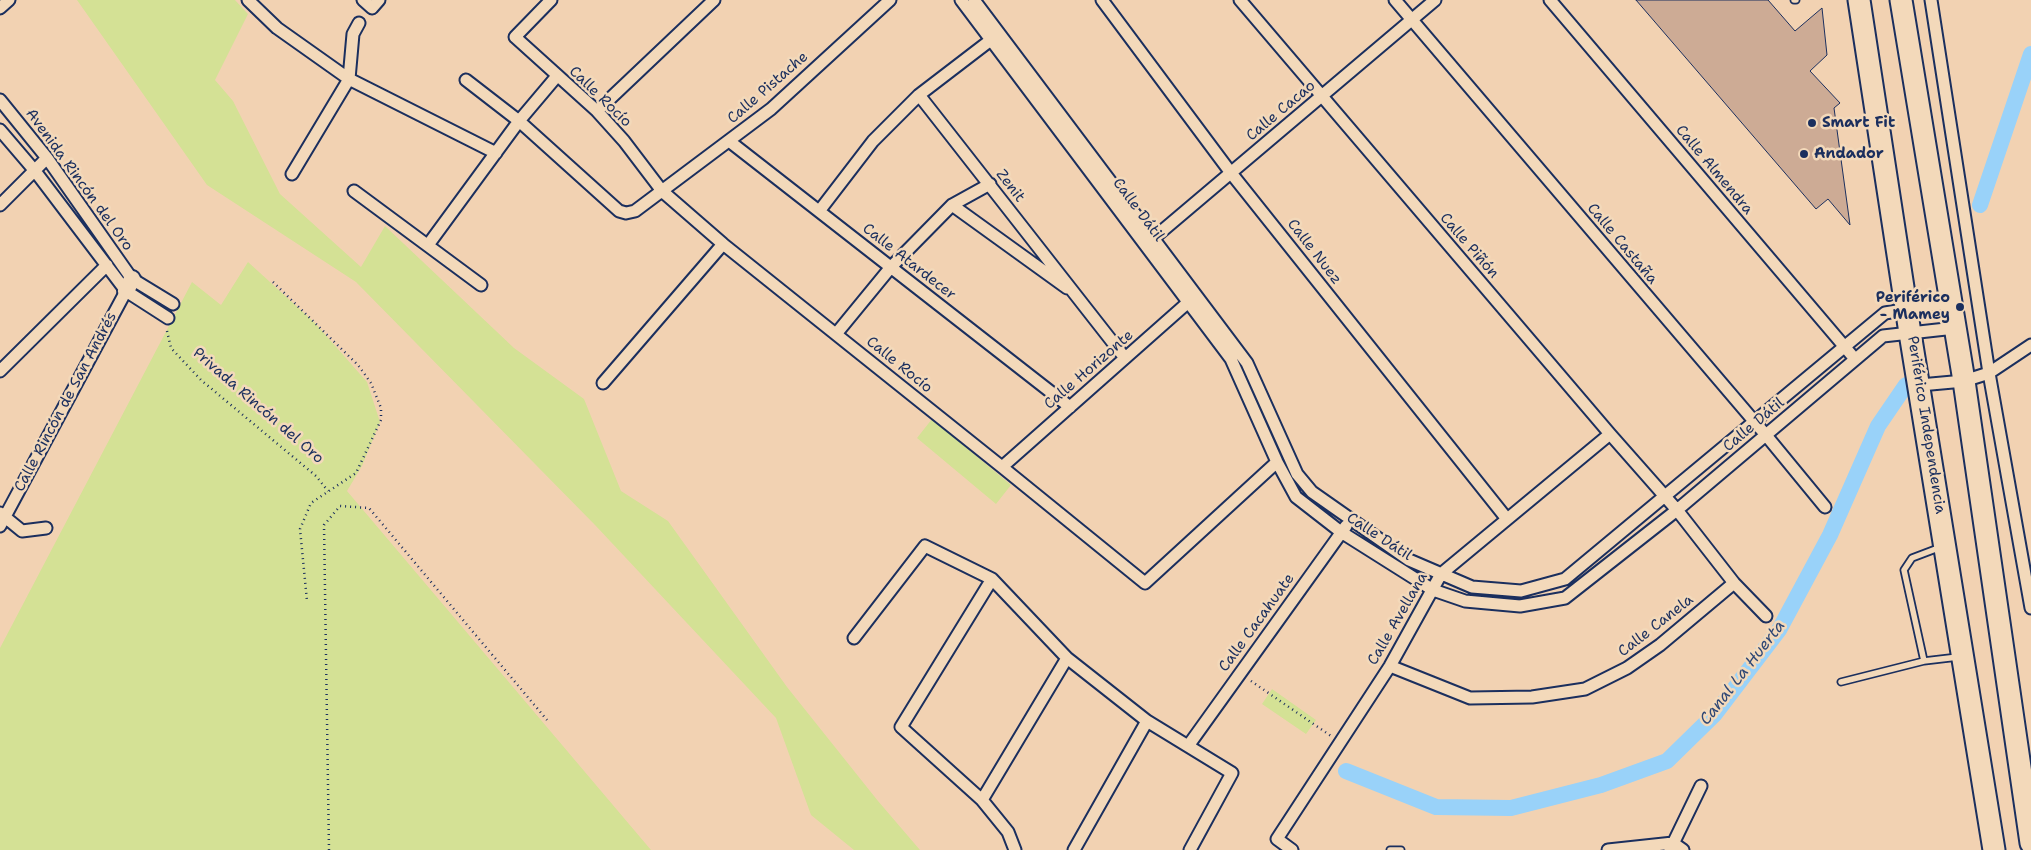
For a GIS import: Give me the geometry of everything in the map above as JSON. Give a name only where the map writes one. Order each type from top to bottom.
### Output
[{"type":"highway","name":"Periférico Independencia","points":[[1859,0],[1908,308],[1910,333],[1920,385],[1994,850]]},
{"type":"highway","points":[[1901,0],[2026,773],[2031,843]]},
{"type":"street","points":[[0,8],[9,0]]},
{"type":"street","points":[[248,0],[277,28],[349,79],[496,153]]},
{"type":"street","name":"Calle Rocío","points":[[551,0],[515,37],[597,111],[624,142],[662,192],[723,244],[1145,583],[1277,462]]},
{"type":"street","points":[[597,111],[714,0]]},
{"type":"street","name":"Calle Pistache","points":[[466,80],[519,121],[619,211],[626,213],[635,211],[662,192],[771,109],[890,0]]},
{"type":"street","name":"Calle Dátil","points":[[961,0],[996,37]]},
{"type":"street","name":"Calle Dátil","points":[[974,0],[996,37],[1193,299],[1232,359],[1277,462],[1296,497],[1341,532],[1433,590],[1465,601],[1520,606],[1565,598],[1677,510],[1765,434],[1884,336],[1955,328]]},
{"type":"street","name":"Calle Nuez","points":[[1102,0],[1231,172],[1507,519]]},
{"type":"street","name":"Calle Piñón","points":[[1240,0],[1677,510]]},
{"type":"street","name":"Calle Castaña","points":[[1395,0],[1825,507]]},
{"type":"street","name":"Calle Cacao","points":[[1150,241],[1435,0]]},
{"type":"street","name":"Calle Almendra","points":[[1550,0],[1855,359]]},
{"type":"street","points":[[1931,0],[1989,373],[2031,608]]},
{"type":"street","points":[[292,174],[349,79],[353,34],[359,23]]},
{"type":"street","points":[[820,210],[873,141],[919,95],[996,37]]},
{"type":"street","points":[[428,245],[519,121],[557,76]]},
{"type":"street","name":"Zenit","points":[[919,95],[1125,358]]},
{"type":"street","name":"Avenida Rincón del Oro","points":[[0,100],[48,158],[129,285]]},
{"type":"street","name":"Avenida Rincón del Oro","points":[[0,130],[35,171],[107,265],[129,285]]},
{"type":"street","name":"Calle Atardecer","points":[[729,141],[820,210],[1070,407]]},
{"type":"street","points":[[0,205],[48,158]]},
{"type":"street","points":[[836,334],[891,267],[952,205],[990,184]]},
{"type":"street","points":[[354,191],[481,285]]},
{"type":"street","name":"Zenit","points":[[952,205],[1078,296]]},
{"type":"street","points":[[603,383],[723,244]]},
{"type":"street","points":[[0,371],[107,265]]},
{"type":"street","points":[[129,285],[173,304]]},
{"type":"street","points":[[129,285],[165,316]]},
{"type":"street","name":"Calle Rincón de San Andrés","points":[[2,519],[129,285]]},
{"type":"street","name":"Calle Dátil","points":[[1193,299],[1247,363],[1297,474],[1312,492],[1409,560],[1472,587],[1521,590],[1565,579],[1885,313],[1951,302]]},
{"type":"street","name":"Calle Horizonte","points":[[1002,467],[1193,299]]},
{"type":"street","points":[[1920,385],[1964,381],[1989,373],[2031,345]]},
{"type":"street","name":"Calle Avellana","points":[[1292,850],[1277,838],[1390,666],[1441,574],[1610,434]]},
{"type":"street","points":[[1677,510],[1734,583],[1766,616]]},
{"type":"street","points":[[2,519],[22,531],[46,528]]},
{"type":"street","name":"Calle Cacahuate","points":[[1188,746],[1350,519]]},
{"type":"street","points":[[854,638],[925,546],[992,579],[1067,658],[1147,720],[1232,773],[1190,850]]},
{"type":"street","points":[[992,579],[901,727],[982,800],[1008,832],[1015,850]]},
{"type":"street","name":"Calle Canela","points":[[1390,666],[1470,698],[1532,698],[1585,689],[1627,668],[1660,645],[1734,583]]},
{"type":"street","points":[[982,800],[1067,658]]},
{"type":"street","points":[[1074,850],[1147,720]]},
{"type":"street","points":[[1608,850],[1675,848],[1702,786]]},
{"type":"lane","points":[[1924,661],[1904,570],[1912,558],[1946,546]]},
{"type":"lane","points":[[1841,682],[1924,661],[1963,657]]},
{"type":"lane","points":[[1390,850],[1401,850]]},
{"type":"path","points":[[273,282],[358,365],[371,383],[381,408],[381,420],[356,473],[311,503],[300,529],[307,602]]},
{"type":"path","name":"Privada Rincón del Oro","points":[[165,316],[171,348],[183,361],[201,380],[316,476],[328,491]]},
{"type":"path","points":[[329,850],[324,526],[340,506],[368,508],[547,720]]},
{"type":"path","points":[[1239,673],[1340,742]]},
{"type":"green space","points":[[77,0],[235,0],[248,14],[215,80],[233,101],[280,194],[361,267],[385,226],[514,348],[584,399],[621,491],[668,521],[787,687],[878,801],[920,850],[854,850],[811,815],[776,718],[595,525],[356,282],[207,185]]},
{"type":"green space","points":[[248,262],[315,323],[367,382],[380,422],[362,466],[347,491],[651,850],[0,850],[0,648],[192,282],[221,305]]},
{"type":"green space","points":[[932,419],[1011,485],[996,504],[917,438]]},
{"type":"green space","points":[[1272,689],[1316,720],[1306,734],[1262,704]]},
{"type":"building","name":"Andador","points":[[1636,0],[1768,0],[1795,31],[1822,8],[1827,55],[1810,71],[1840,103],[1834,108],[1850,225],[1828,199],[1816,209]]},
{"type":"waterway","name":"Canal La Huerta","points":[[1980,205],[2031,54]]},
{"type":"waterway","name":"Canal La Huerta","points":[[1346,771],[1436,807],[1511,808],[1601,785],[1667,761],[1715,714],[1779,630],[1830,535],[1878,426],[1906,385]]},
{"type":"place","name":"Smart Fit","points":[[1812,123]]},
{"type":"place","name":"Andador","points":[[1804,154]]},
{"type":"place","name":"Periférico - Mamey","points":[[1960,307]]}]
